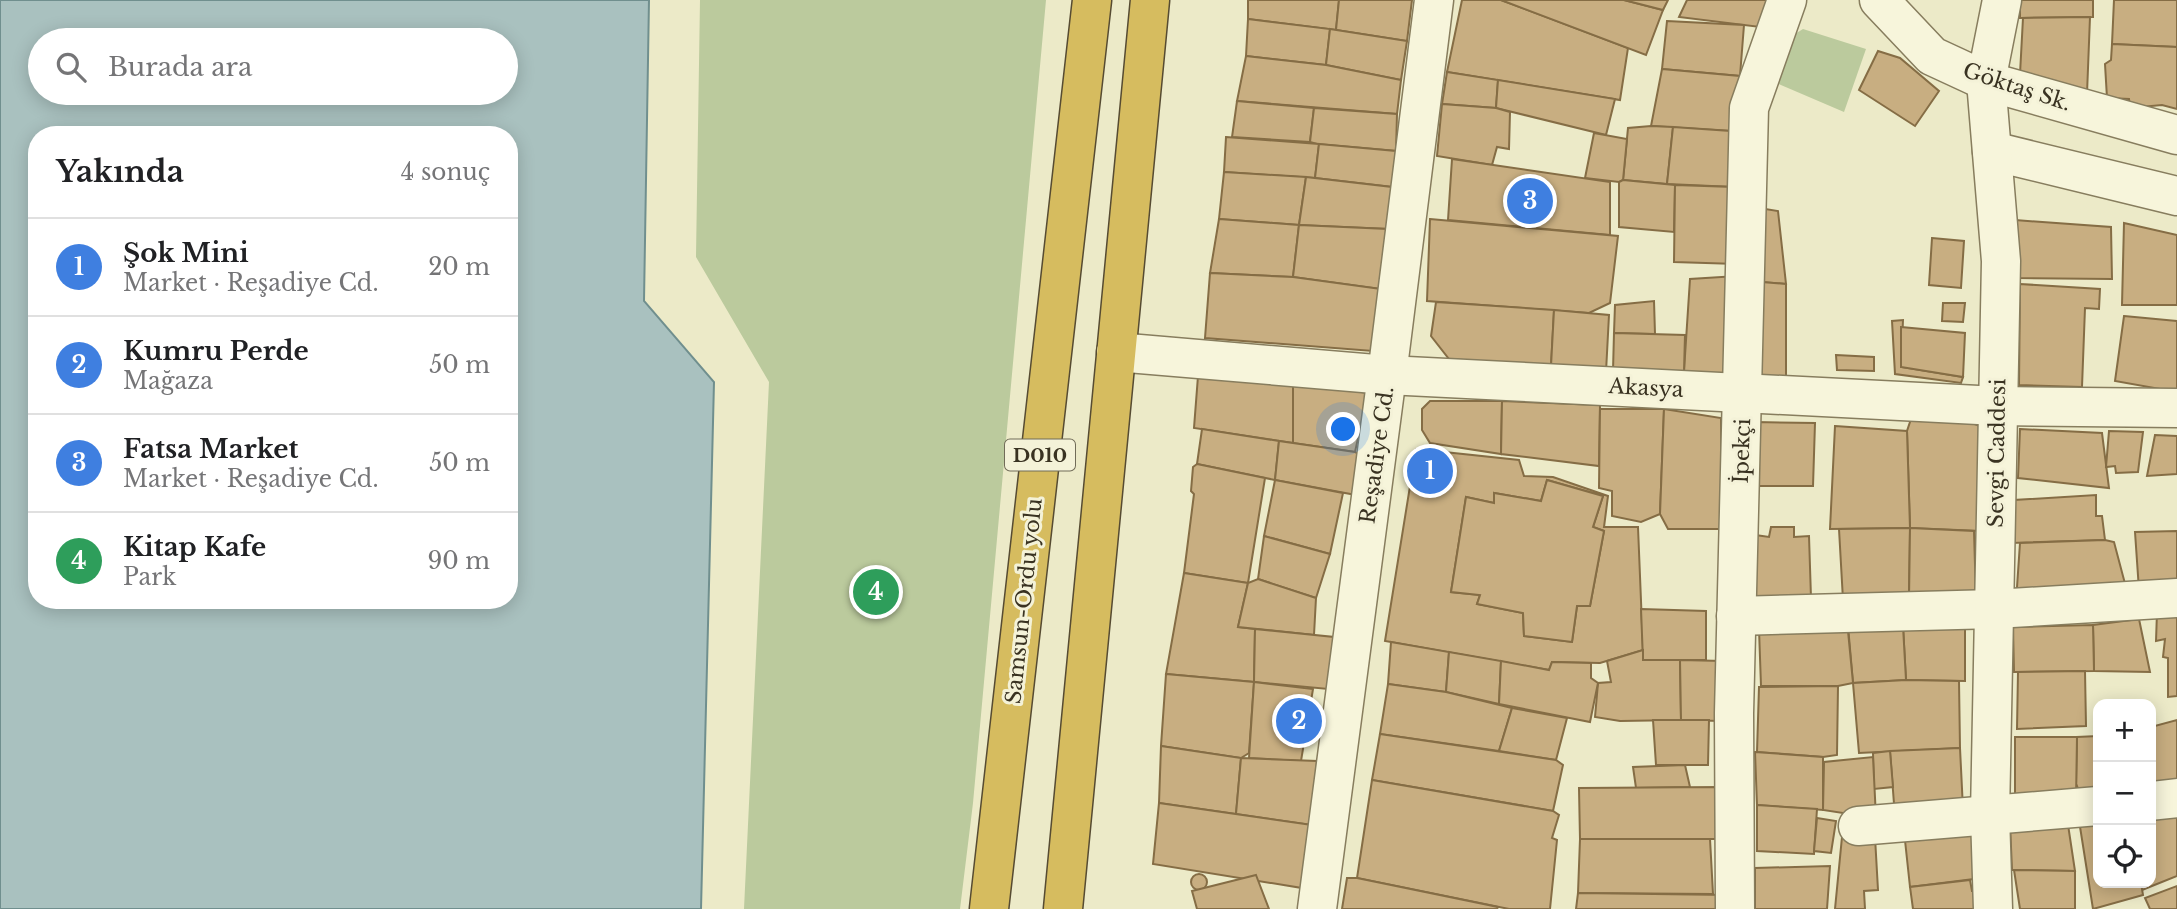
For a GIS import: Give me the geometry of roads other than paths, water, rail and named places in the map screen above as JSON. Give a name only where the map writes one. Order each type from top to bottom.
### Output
[{"type":"highway","name":"Samsun-Ordu yolu","points":[[989,909],[1092,0]]},
{"type":"highway","name":"D010","points":[[1063,909],[1150,0]]},
{"type":"street","name":"Reşadiye Cd.","points":[[1317,909],[1434,0]]},
{"type":"street","name":"İpekçi","points":[[1735,909],[1734,713],[1749,108],[1787,0]]},
{"type":"street","name":"Göktaş Sk.","points":[[1879,0],[1932,56],[1986,81],[2177,135]]},
{"type":"street","name":"Sevgi Caddesi","points":[[1993,909],[1990,815],[2001,261],[1986,81],[2002,0]]},
{"type":"street","points":[[1992,151],[2177,196]]},
{"type":"street","name":"Akasya","points":[[1116,352],[1387,375],[1998,406],[2177,408]]},
{"type":"street","points":[[1736,616],[1995,609],[2177,598]]},
{"type":"street","points":[[2156,801],[2177,799]]},
{"type":"street","points":[[1858,826],[2093,806]]},
{"type":"water","points":[[0,0],[649,0],[644,301],[714,382],[701,909],[0,909]]},
{"type":"place","name":"Fatsa Market","points":[[1530,201]]},
{"type":"place","name":"Şok Mini","points":[[1430,471]]},
{"type":"place","name":"Kitap Kafe","points":[[876,592]]},
{"type":"place","name":"Kumru Perde","points":[[1299,721]]}]
